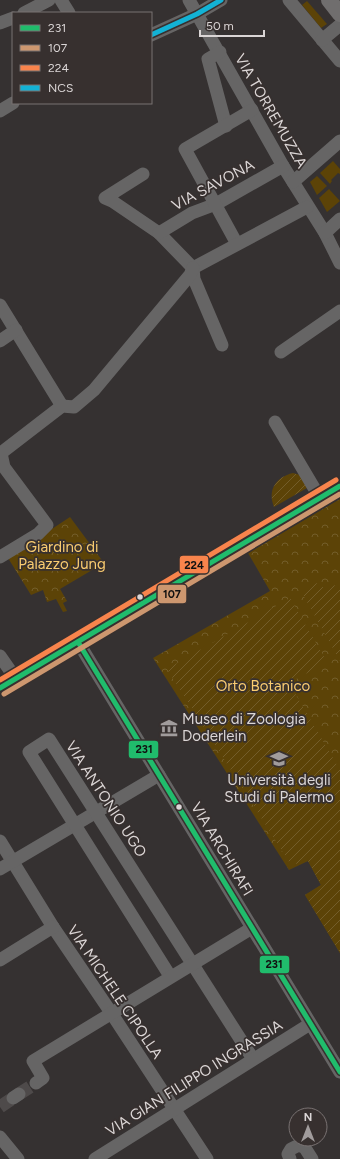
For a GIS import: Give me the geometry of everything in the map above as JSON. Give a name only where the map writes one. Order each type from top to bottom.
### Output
[{"type":"main road","points":[[329,0],[340,14]]},
{"type":"street","points":[[26,12],[50,0]]},
{"type":"street","points":[[61,0],[68,12]]},
{"type":"street","name":"VIA TORREMUZZA","points":[[190,0],[283,166],[307,206],[336,249],[340,263]]},
{"type":"street","points":[[152,35],[197,14],[221,0]]},
{"type":"street","points":[[293,2],[340,61]]},
{"type":"street","points":[[0,23],[12,18]]},
{"type":"street","points":[[322,40],[340,25]]},
{"type":"street","points":[[220,52],[208,58],[226,126]]},
{"type":"street","points":[[0,111],[12,104]]},
{"type":"street","points":[[237,244],[185,149],[252,110]]},
{"type":"street","points":[[293,182],[340,141]]},
{"type":"street","name":"VIA SAVONA","points":[[159,233],[192,213],[216,204],[283,166]]},
{"type":"street","points":[[143,174],[112,192],[105,198],[112,201],[159,233],[193,268],[194,279],[222,345]]},
{"type":"street","points":[[0,557],[38,534],[47,525],[4,467],[1,453],[62,406],[74,407],[94,390],[190,275],[193,268],[307,206]]},
{"type":"street","points":[[325,233],[340,219]]},
{"type":"street","points":[[0,305],[62,406]]},
{"type":"street","points":[[281,352],[340,311]]},
{"type":"street","points":[[0,341],[16,330]]},
{"type":"street","points":[[275,422],[320,498]]},
{"type":"street","points":[[0,688],[340,486]]},
{"type":"street","name":"VIA ARCHIRAFI","points":[[78,642],[340,1072]]},
{"type":"street","points":[[0,656],[16,679]]},
{"type":"street","name":"VIA ANTONIO UGO","points":[[170,976],[29,752],[49,739],[254,1059]]},
{"type":"street","points":[[0,869],[159,775]]},
{"type":"street","name":"VIA MICHELE CIPOLLA","points":[[0,841],[53,927],[207,1159]]},
{"type":"street","points":[[0,960],[53,927]]},
{"type":"street","points":[[36,1083],[43,1078],[33,1061],[112,1014],[170,976],[252,928]]},
{"type":"street","name":"VIA GIAN FILIPPO INGRASSIA","points":[[95,1159],[310,1024]]},
{"type":"street","points":[[0,1136],[18,1159]]},
{"type":"street","points":[[290,1159],[288,1154],[291,1149],[299,1145],[305,1148],[312,1159]]},
{"type":"green space","points":[[307,1],[327,24],[321,28],[302,5]]},
{"type":"green space","points":[[333,161],[340,169],[340,174],[338,173],[331,180],[332,181],[330,184],[320,173]]},
{"type":"green space","points":[[317,176],[327,186],[317,195],[310,182]]},
{"type":"green space","points":[[329,189],[340,201],[327,212],[319,198]]},
{"type":"green space","points":[[293,473],[300,475],[307,488],[274,507],[272,501],[272,490],[274,485],[282,478]]},
{"type":"green space","name":"Orto Botanico","points":[[340,499],[340,953],[305,895],[321,885],[308,861],[289,870],[153,658],[270,591],[248,553]]},
{"type":"green space","name":"Giardino di Palazzo Jung","points":[[70,517],[104,563],[60,589],[67,601],[63,603],[67,611],[63,612],[56,599],[47,602],[43,590],[31,595],[8,558]]},
{"type":"green space","points":[[316,583],[324,588],[340,584],[340,661],[302,593]]},
{"type":"green space","name":"Orto Botanico","points":[[290,598],[327,662],[289,683],[340,770],[340,953],[305,895],[321,885],[308,861],[291,865],[167,669]]},
{"type":"tunnel","points":[[19,1094],[36,1083]]},
{"type":"tunnel","points":[[0,1107],[13,1098]]},
{"type":"transit line","name":"NCS","points":[[152,35],[197,14],[221,0]]},
{"type":"transit line","name":"224","points":[[0,680],[336,480]]},
{"type":"transit line","name":"231","points":[[0,688],[340,486]]},
{"type":"transit line","name":"107","points":[[4,694],[340,494]]},
{"type":"transit line","name":"231","points":[[78,642],[340,1072]]},
{"type":"place","name":"Museo di Zoologia Doderlein","points":[[169,728]]},
{"type":"place","name":"Università degli Studi di Palermo","points":[[279,759]]}]
